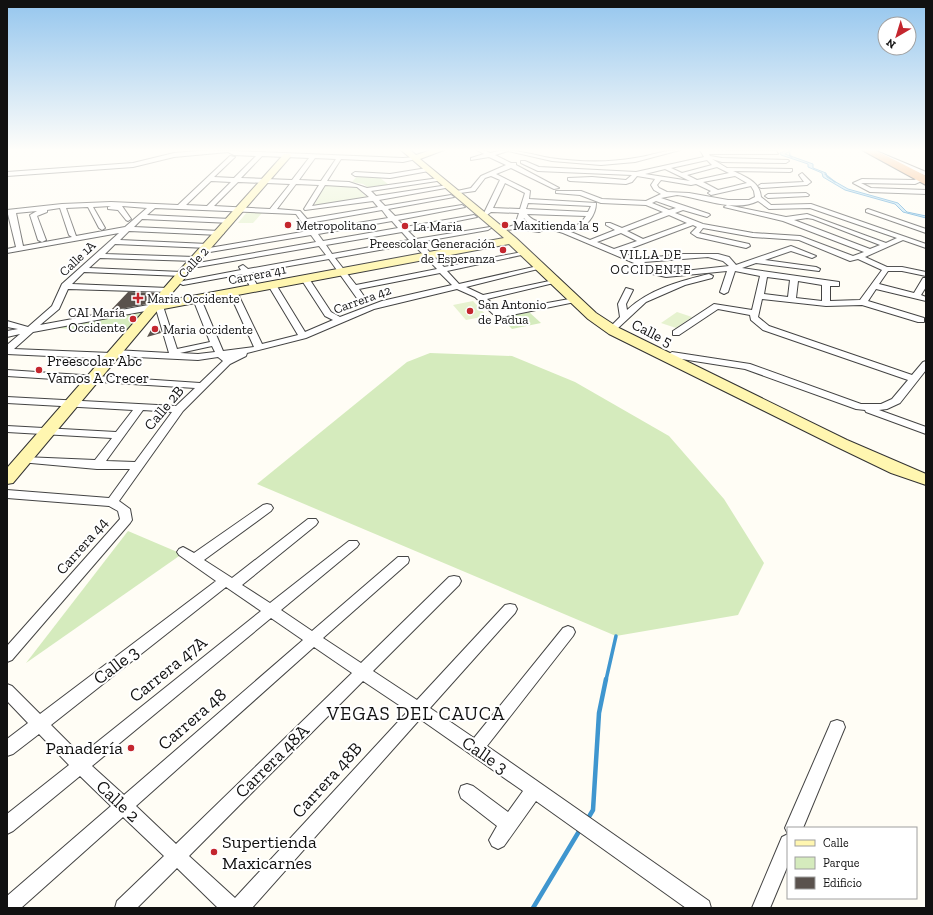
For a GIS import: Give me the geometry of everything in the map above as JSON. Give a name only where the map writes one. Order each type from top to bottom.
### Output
[{"type":"main road","name":"Calle 2","points":[[7,479],[156,306],[168,290],[183,279],[201,255],[255,193]]},
{"type":"main road","name":"Calle 5","points":[[454,193],[488,211],[512,232],[590,308],[614,326],[840,436],[926,472]]},
{"type":"main road","name":"Calle 5","points":[[454,193],[512,232],[575,300],[602,324],[644,347],[841,443],[897,469],[926,480]]},
{"type":"main road","name":"Carrera 41","points":[[156,306],[427,256],[512,232]]},
{"type":"street","points":[[180,206],[194,193]]},
{"type":"street","points":[[209,208],[224,193]]},
{"type":"street","points":[[273,210],[286,193]]},
{"type":"street","points":[[317,193],[307,209],[372,199],[445,193]]},
{"type":"street","points":[[368,193],[372,199],[457,286],[482,298],[496,312],[502,314],[575,300]]},
{"type":"street","points":[[306,221],[382,209],[450,193]]},
{"type":"street","points":[[496,193],[488,211],[591,214]]},
{"type":"street","points":[[528,193],[522,211],[512,232],[565,232],[587,223],[598,202]]},
{"type":"street","points":[[554,212],[558,193]]},
{"type":"street","points":[[581,193],[598,202]]},
{"type":"street","points":[[707,193],[737,203],[756,199],[767,207],[811,206],[926,246]]},
{"type":"street","points":[[707,193],[710,202],[720,206],[785,219],[871,252]]},
{"type":"street","points":[[526,201],[556,203],[647,202],[666,194],[710,193]]},
{"type":"street","points":[[756,199],[758,193]]},
{"type":"street","points":[[768,196],[806,195],[811,206]]},
{"type":"street","points":[[656,199],[707,215]]},
{"type":"street","points":[[647,202],[701,226],[754,236],[800,238],[886,269],[902,269],[926,274]]},
{"type":"street","points":[[20,248],[13,211],[106,204],[298,212],[364,302]]},
{"type":"street","name":"Calle 1A","points":[[7,350],[32,330],[56,307],[66,286],[82,270],[154,205]]},
{"type":"street","points":[[739,210],[778,212],[811,206]]},
{"type":"street","points":[[97,256],[201,255],[264,241],[462,207]]},
{"type":"street","points":[[591,242],[684,207]]},
{"type":"street","points":[[63,208],[73,235]]},
{"type":"street","points":[[42,240],[34,214],[63,208],[120,208],[128,219]]},
{"type":"street","points":[[91,208],[102,228]]},
{"type":"street","points":[[522,211],[529,221],[565,232],[637,261],[657,274],[666,275],[733,269],[836,284]]},
{"type":"street","points":[[868,211],[926,231]]},
{"type":"street","points":[[785,219],[808,216],[886,245]]},
{"type":"street","points":[[140,217],[231,221]]},
{"type":"street","points":[[112,242],[238,259],[474,217]]},
{"type":"street","points":[[614,252],[693,223]]},
{"type":"street","points":[[608,224],[642,241]]},
{"type":"street","points":[[834,237],[867,225]]},
{"type":"street","points":[[701,226],[695,234],[746,246]]},
{"type":"street","points":[[894,235],[914,227]]},
{"type":"street","points":[[82,270],[183,279],[246,272],[488,228]]},
{"type":"street","points":[[7,252],[20,248],[128,229],[220,233]]},
{"type":"street","points":[[856,258],[903,238]]},
{"type":"street","points":[[264,241],[271,253]]},
{"type":"street","points":[[614,326],[643,300],[682,283],[725,273],[752,261],[791,248],[812,256]]},
{"type":"street","points":[[798,267],[812,256],[828,249]]},
{"type":"street","points":[[353,288],[522,254]]},
{"type":"street","points":[[637,261],[695,255],[714,256],[726,259],[733,269]]},
{"type":"street","points":[[238,259],[255,288]]},
{"type":"street","points":[[752,261],[816,269]]},
{"type":"street","points":[[798,267],[805,280]]},
{"type":"street","name":"Carrera 42","points":[[256,349],[303,336],[371,307],[538,268]]},
{"type":"street","points":[[724,292],[733,269]]},
{"type":"street","points":[[863,302],[876,286],[886,269]]},
{"type":"street","points":[[754,315],[760,296],[764,274]]},
{"type":"street","points":[[792,300],[794,278]]},
{"type":"street","points":[[305,279],[328,314],[340,320]]},
{"type":"street","points":[[917,296],[926,280]]},
{"type":"street","points":[[482,298],[554,282]]},
{"type":"street","points":[[826,283],[826,304]]},
{"type":"street","points":[[272,285],[303,336]]},
{"type":"street","points":[[66,286],[168,290]]},
{"type":"street","points":[[876,286],[926,299]]},
{"type":"street","points":[[624,318],[622,304],[628,290]]},
{"type":"street","points":[[233,292],[256,349]]},
{"type":"street","points":[[760,296],[826,304],[863,302],[921,320]]},
{"type":"street","points":[[197,299],[224,358]]},
{"type":"street","points":[[156,306],[174,354]]},
{"type":"street","name":"Carrera 41","points":[[7,334],[156,306]]},
{"type":"street","points":[[676,333],[717,306],[754,315],[766,328],[913,379]]},
{"type":"street","points":[[7,324],[32,330]]},
{"type":"street","points":[[174,354],[216,343]]},
{"type":"street","name":"Calle 2B","points":[[112,502],[179,409],[204,386],[224,358],[256,349]]},
{"type":"street","points":[[7,350],[114,354],[174,354],[224,358]]},
{"type":"street","points":[[672,355],[747,366],[926,431]]},
{"type":"street","points":[[860,407],[883,407],[896,401],[926,364]]},
{"type":"street","points":[[7,373],[204,386]]},
{"type":"street","points":[[7,400],[179,409]]},
{"type":"street","points":[[97,465],[140,407]]},
{"type":"street","points":[[7,429],[119,435]]},
{"type":"street","points":[[24,460],[137,466]]},
{"type":"street","name":"Carrera 44","points":[[7,494],[112,502],[124,509],[126,520],[7,656]]},
{"type":"street","name":"Calle 3","points":[[267,508],[188,556],[476,748],[702,908]]},
{"type":"street","points":[[229,583],[312,522]]},
{"type":"street","name":"Carrera 47A","points":[[7,825],[353,544]]},
{"type":"street","name":"Carrera 48","points":[[7,908],[403,560]]},
{"type":"street","name":"Carrera 48A","points":[[124,908],[454,581]]},
{"type":"street","name":"Calle 3","points":[[7,749],[229,583]]},
{"type":"street","name":"Carrera 48B","points":[[239,908],[510,609]]},
{"type":"street","points":[[476,748],[568,632]]},
{"type":"street","name":"Calle 2","points":[[7,691],[80,765],[232,908]]},
{"type":"street","points":[[794,827],[837,727]]},
{"type":"street","points":[[498,840],[534,790]]},
{"type":"street","points":[[467,792],[509,824]]},
{"type":"street","points":[[761,908],[787,845]]},
{"type":"green space","points":[[321,193],[362,193],[367,198],[314,206]]},
{"type":"green space","points":[[247,212],[262,213],[253,223],[238,223]]},
{"type":"green space","name":"San Antonio de Padua","points":[[473,301],[487,316],[466,320],[453,305]]},
{"type":"green space","points":[[148,310],[128,332],[56,328]]},
{"type":"green space","points":[[529,312],[541,323],[512,329],[501,317]]},
{"type":"green space","points":[[677,312],[692,317],[676,328],[661,323]]},
{"type":"green space","points":[[430,353],[512,356],[575,382],[669,436],[724,499],[764,563],[738,615],[616,636],[257,484],[407,362]]},
{"type":"green space","points":[[128,531],[182,554],[26,663]]},
{"type":"water","points":[[855,193],[861,193],[898,203],[907,212],[926,216],[926,218],[903,212],[895,204]]},
{"type":"building","name":"Maria Occidente","points":[[128,292],[157,293],[147,304],[110,311]]},
{"type":"building","name":"Maria occidente","points":[[153,326],[158,326],[161,333],[147,337]]},
{"type":"waterway","points":[[606,680],[616,636]]},
{"type":"waterway","points":[[587,820],[593,810],[599,713],[606,679]]},
{"type":"waterway","points":[[533,908],[581,828]]},
{"type":"place","name":"Metropolitano","points":[[288,225]]},
{"type":"place","name":"Maxitienda la 5","points":[[505,225]]},
{"type":"place","name":"La Maria","points":[[405,226]]},
{"type":"place","name":"Preescolar Generación de Esperanza","points":[[503,250]]},
{"type":"place","name":"Maria Occidente","points":[[138,298]]},
{"type":"place","name":"San Antonio de Padua","points":[[470,311]]},
{"type":"place","name":"CAI María Occidente","points":[[133,319]]},
{"type":"place","name":"Maria occidente","points":[[155,329]]},
{"type":"place","name":"Preescolar Abc Vamos A Crecer","points":[[39,370]]},
{"type":"place","name":"Panadería","points":[[131,748]]},
{"type":"place","name":"Supertienda Maxicarnes","points":[[214,852]]},
{"type":"district","name":"VILLA DE OCCIDENTE","points":[[651,262]]},
{"type":"district","name":"VEGAS DEL CAUCA","points":[[416,713]]}]
